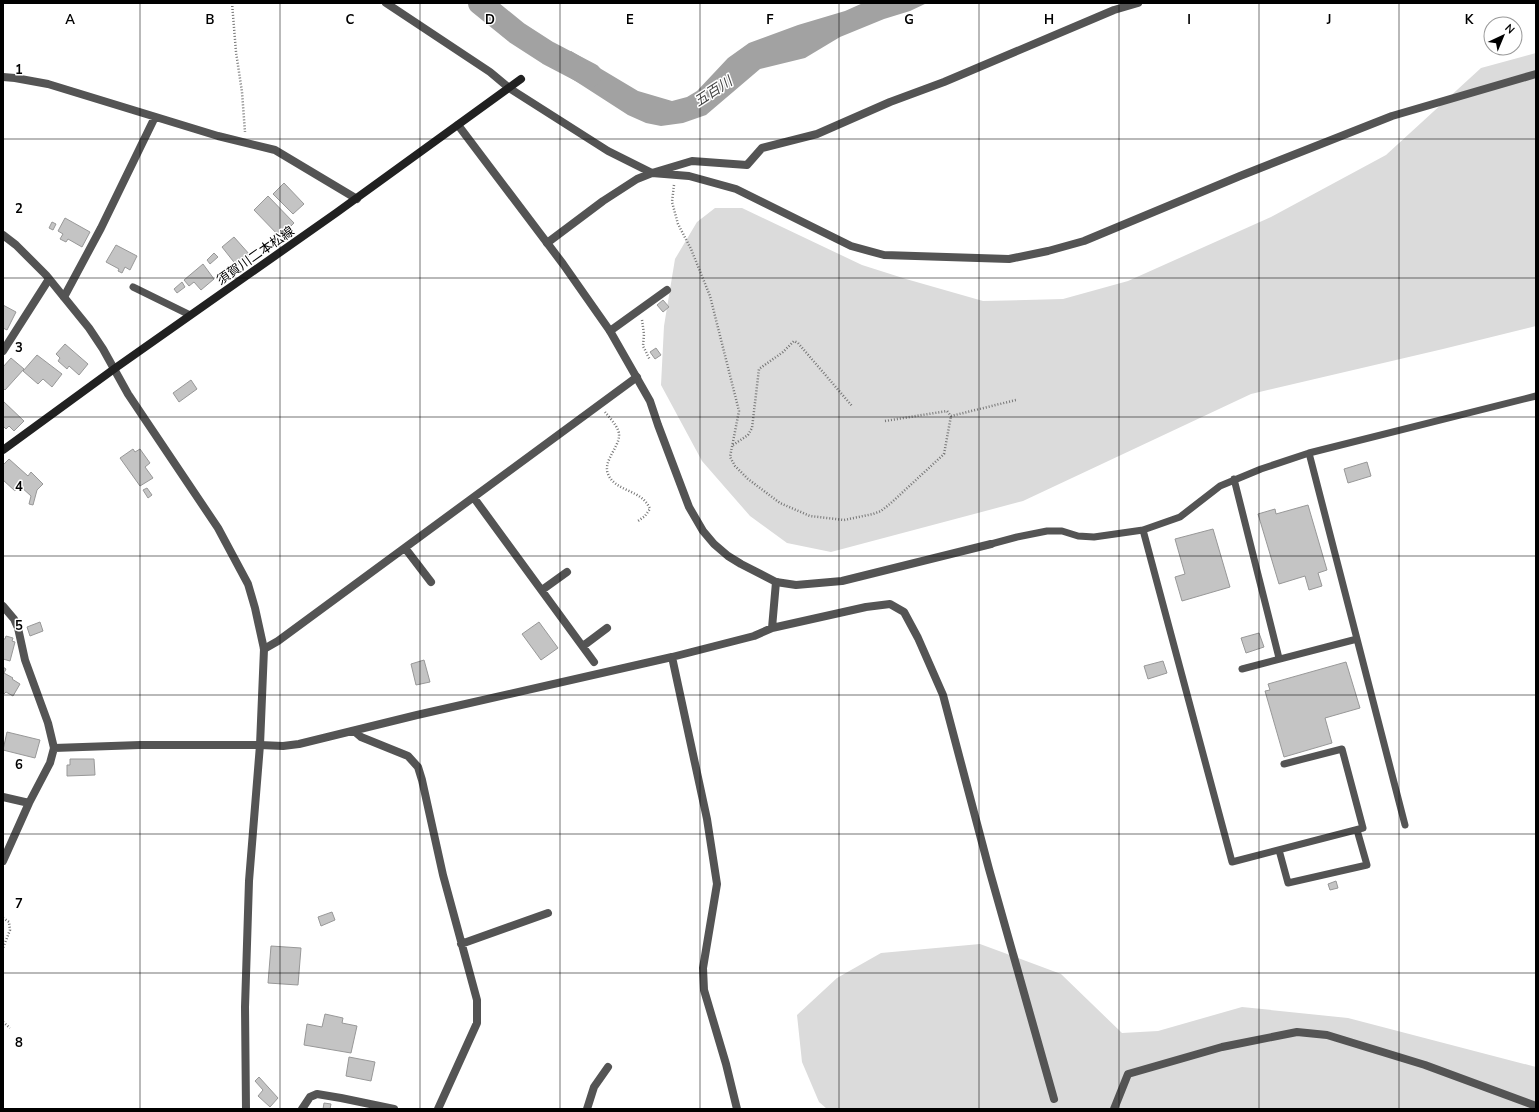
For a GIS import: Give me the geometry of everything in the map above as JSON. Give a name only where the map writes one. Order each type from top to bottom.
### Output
[{"type":"main road","name":"須賀川二本松線","points":[[3,450],[114,369],[357,198],[521,79]]},
{"type":"street","points":[[386,3],[490,72],[509,88],[608,151],[652,173],[689,176],[736,189],[851,246],[884,255],[1009,259],[1048,251],[1084,241],[1240,176],[1392,116],[1536,74]]},
{"type":"street","points":[[547,243],[603,201],[637,179],[692,161],[747,165],[762,148],[817,134],[890,102],[944,82],[1107,13],[1138,3]]},
{"type":"street","points":[[3,77],[48,84],[155,117],[245,143],[275,150],[357,198]]},
{"type":"street","points":[[64,297],[101,228],[155,117]]},
{"type":"street","points":[[458,125],[547,243],[610,331],[650,401],[689,507],[703,530],[714,544],[728,556],[776,582],[796,585],[842,581],[991,544]]},
{"type":"street","points":[[3,235],[16,245],[49,278],[89,328],[103,349],[128,394],[218,528],[248,584],[255,608],[264,649],[260,745],[249,881],[245,1008],[246,1109]]},
{"type":"street","points":[[3,351],[49,278]]},
{"type":"street","points":[[610,331],[667,290]]},
{"type":"street","points":[[264,649],[278,641],[637,377]]},
{"type":"street","points":[[474,498],[594,662]]},
{"type":"street","points":[[405,548],[431,582]]},
{"type":"street","points":[[542,590],[567,572]]},
{"type":"street","points":[[772,628],[776,582]]},
{"type":"street","points":[[54,748],[140,745],[284,746],[299,744],[417,715],[672,657],[754,636],[772,628],[866,607],[890,604],[904,612],[918,638],[943,695],[1054,1099]]},
{"type":"street","points":[[3,606],[14,619],[18,628],[25,660],[48,723],[54,748],[50,763],[3,861]]},
{"type":"street","points":[[583,646],[607,628]]},
{"type":"street","points":[[672,657],[707,819],[717,884],[703,968],[704,990],[738,1109]]},
{"type":"street","points":[[354,730],[361,737],[408,756],[418,767],[443,875],[477,1000],[477,1023],[438,1109]]},
{"type":"street","points":[[3,797],[30,803]]},
{"type":"street","points":[[461,944],[548,913]]},
{"type":"street","points":[[1114,1109],[1128,1074],[1222,1047],[1297,1032],[1327,1035],[1402,1058],[1536,1106]]},
{"type":"street","points":[[588,1109],[594,1087],[608,1068]]},
{"type":"street","points":[[302,1109],[310,1097],[317,1094],[394,1109]]},
{"type":"lane","points":[[133,287],[190,315]]},
{"type":"lane","points":[[991,544],[1047,531],[1062,531],[1078,536],[1094,537],[1143,530],[1180,517],[1211,492],[1234,479],[1309,453],[1536,396]]},
{"type":"lane","points":[[1309,453],[1405,825]]},
{"type":"lane","points":[[1234,479],[1280,658]]},
{"type":"lane","points":[[1143,530],[1232,862],[1363,828],[1342,749],[1284,764]]},
{"type":"lane","points":[[1242,669],[1357,639]]},
{"type":"lane","points":[[1279,850],[1288,884],[1367,865],[1357,830]]},
{"type":"path","points":[[232,3],[236,52],[242,92],[245,143]]},
{"type":"path","points":[[675,174],[672,202],[678,224],[691,249],[710,296],[740,411],[730,457],[735,466],[748,479],[780,503],[810,516],[844,520],[873,514],[881,511],[944,454],[951,416],[947,411],[885,421]]},
{"type":"path","points":[[639,310],[644,326],[642,346],[650,360]]},
{"type":"path","points":[[733,446],[748,435],[752,428],[760,369],[783,352],[794,341],[798,343],[852,406]]},
{"type":"path","points":[[951,416],[1016,400]]},
{"type":"path","points":[[600,404],[618,431],[619,438],[607,464],[606,469],[608,476],[616,484],[642,498],[648,504],[650,509],[645,516],[638,521]]},
{"type":"path","points":[[3,918],[9,922],[10,930],[3,948]]},
{"type":"path","points":[[3,1022],[10,1028]]},
{"type":"shaded area","points":[[1536,53],[1536,326],[1251,394],[1023,501],[831,552],[787,543],[750,516],[702,461],[661,385],[664,326],[675,259],[697,222],[715,208],[742,208],[862,265],[983,301],[1063,299],[1128,281],[1271,217],[1386,155],[1481,68]]},
{"type":"shaded area","points":[[980,944],[1061,974],[1122,1033],[1158,1031],[1242,1007],[1348,1018],[1536,1067],[1536,1109],[827,1109],[819,1102],[802,1062],[797,1015],[837,978],[881,953]]},
{"type":"water","points":[[863,3],[927,3],[910,11],[884,19],[840,37],[805,58],[760,69],[706,115],[683,123],[661,126],[646,123],[628,115],[552,66],[571,51],[638,91],[672,101],[687,97],[697,91],[728,58],[749,43],[798,25],[845,11]]},
{"type":"building","points":[[284,183],[304,204],[293,214],[273,194]]},
{"type":"building","points":[[268,196],[294,223],[280,237],[254,210]]},
{"type":"building","points":[[65,218],[90,232],[82,247],[68,239],[66,242],[60,239],[63,234],[58,231]]},
{"type":"building","points":[[52,222],[56,224],[53,230],[49,228]]},
{"type":"building","points":[[234,237],[250,255],[237,266],[222,247]]},
{"type":"building","points":[[116,245],[137,256],[130,270],[125,267],[122,273],[118,271],[119,269],[106,262]]},
{"type":"building","points":[[214,253],[218,257],[210,264],[207,260]]},
{"type":"building","points":[[203,264],[214,279],[201,290],[194,282],[189,286],[184,280]]},
{"type":"building","points":[[182,282],[185,287],[177,293],[174,289]]},
{"type":"building","points":[[663,300],[669,307],[663,312],[657,305]]},
{"type":"building","points":[[3,305],[16,312],[7,330],[3,328]]},
{"type":"building","points":[[65,344],[88,364],[79,375],[69,366],[67,369],[58,361],[60,358],[56,354]]},
{"type":"building","points":[[656,348],[661,355],[655,359],[650,352]]},
{"type":"building","points":[[37,355],[62,374],[52,387],[43,379],[38,384],[23,371]]},
{"type":"building","points":[[11,358],[24,369],[5,390],[3,388],[3,367]]},
{"type":"building","points":[[191,380],[197,389],[179,402],[173,393]]},
{"type":"building","points":[[3,401],[24,421],[14,431],[9,426],[6,429],[3,426]]},
{"type":"building","points":[[133,449],[135,452],[140,449],[150,463],[145,467],[153,478],[140,486],[120,458]]},
{"type":"building","points":[[9,459],[28,476],[31,472],[43,484],[37,490],[33,505],[29,504],[31,496],[20,486],[15,491],[3,480],[3,465]]},
{"type":"building","points":[[1367,462],[1371,476],[1348,483],[1344,469]]},
{"type":"building","points":[[147,488],[152,495],[148,498],[143,490]]},
{"type":"building","points":[[1308,505],[1327,570],[1318,573],[1322,586],[1309,590],[1305,576],[1279,584],[1258,514],[1275,509],[1276,514]]},
{"type":"building","points":[[1213,529],[1230,587],[1182,601],[1175,577],[1185,574],[1175,539]]},
{"type":"building","points":[[40,622],[43,631],[30,636],[27,627]]},
{"type":"building","points":[[539,622],[558,648],[541,660],[522,634]]},
{"type":"building","points":[[1259,633],[1264,647],[1246,653],[1241,638]]},
{"type":"building","points":[[6,636],[13,638],[12,641],[15,642],[10,661],[3,659],[3,639],[5,639]]},
{"type":"building","points":[[424,660],[430,682],[416,685],[411,664]]},
{"type":"building","points":[[1163,661],[1167,673],[1148,679],[1144,666]]},
{"type":"building","points":[[1346,662],[1360,708],[1325,718],[1332,743],[1284,757],[1265,691],[1270,690],[1268,684]]},
{"type":"building","points":[[3,667],[6,669],[4,673],[20,684],[13,696],[6,692],[3,695]]},
{"type":"building","points":[[7,732],[40,740],[35,758],[3,750]]},
{"type":"building","points":[[70,759],[94,759],[95,775],[67,776],[67,765],[70,765]]},
{"type":"building","points":[[1336,881],[1338,888],[1330,890],[1328,884]]},
{"type":"building","points":[[332,912],[335,920],[321,926],[318,917]]},
{"type":"building","points":[[271,946],[301,948],[298,985],[268,983]]},
{"type":"building","points":[[325,1014],[343,1018],[342,1023],[357,1026],[351,1053],[304,1045],[307,1024],[322,1027]]},
{"type":"building","points":[[349,1057],[375,1062],[371,1081],[346,1076]]},
{"type":"building","points":[[259,1077],[278,1098],[270,1107],[258,1096],[263,1090],[255,1081]]},
{"type":"building","points":[[324,1103],[331,1104],[330,1109],[323,1109]]},
{"type":"waterway","name":"五百川","points":[[480,3],[517,33],[548,53],[590,75]]}]
